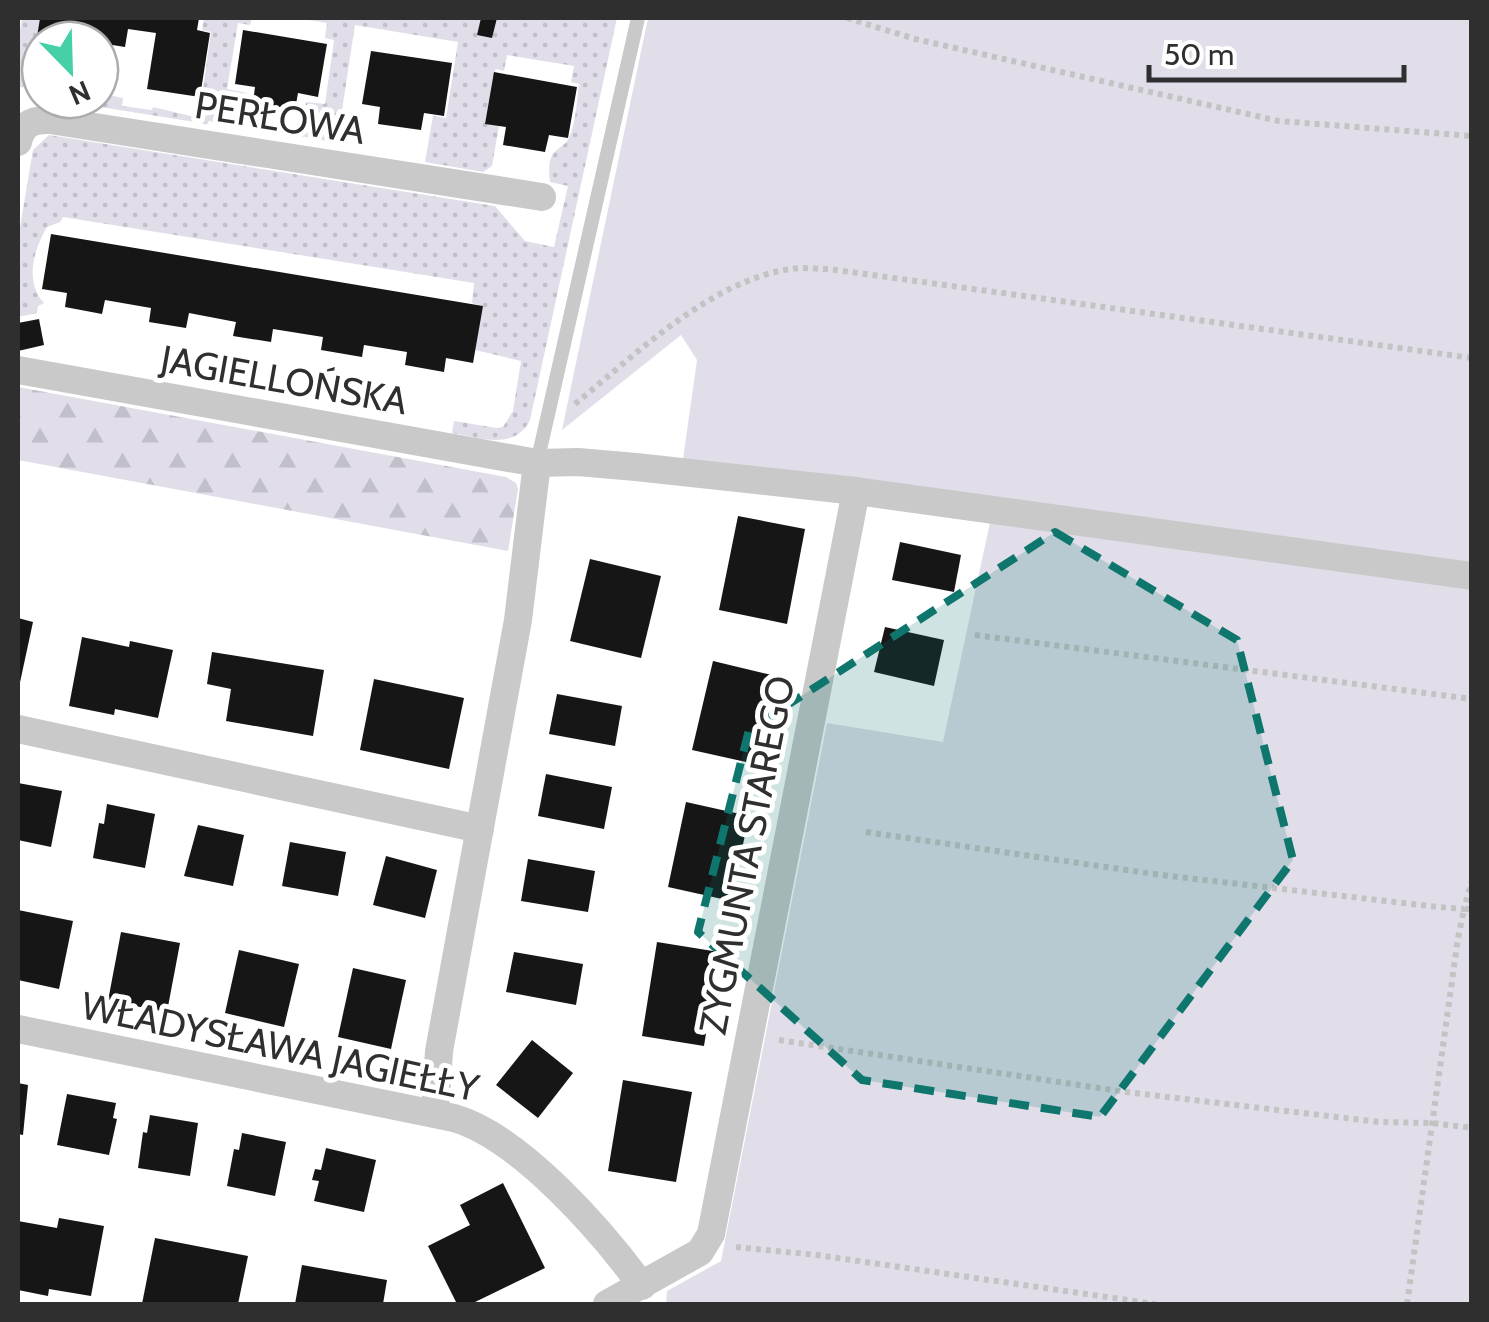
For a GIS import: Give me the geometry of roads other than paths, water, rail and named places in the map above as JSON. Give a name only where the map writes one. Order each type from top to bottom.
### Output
[{"type":"street","name":"PERŁOWA","points":[[18,142],[29,123],[50,120],[542,197]]},
{"type":"street","name":"JAGIELLOŃSKA","points":[[18,370],[536,463],[636,467],[856,491],[1472,576]]},
{"type":"street","points":[[435,1114],[439,1050],[518,620],[536,463]]},
{"type":"street","name":"ZYGMUNTA STAREGO","points":[[642,1286],[700,1252],[709,1239],[856,491]]},
{"type":"street","points":[[18,729],[480,829]]},
{"type":"street","name":"WŁADYSŁAWA JAGIEŁŁY","points":[[18,1029],[468,1122],[500,1140],[582,1215],[642,1286]]},
{"type":"street","points":[[607,1304],[642,1286]]},
{"type":"lane","points":[[536,463],[638,18]]}]
